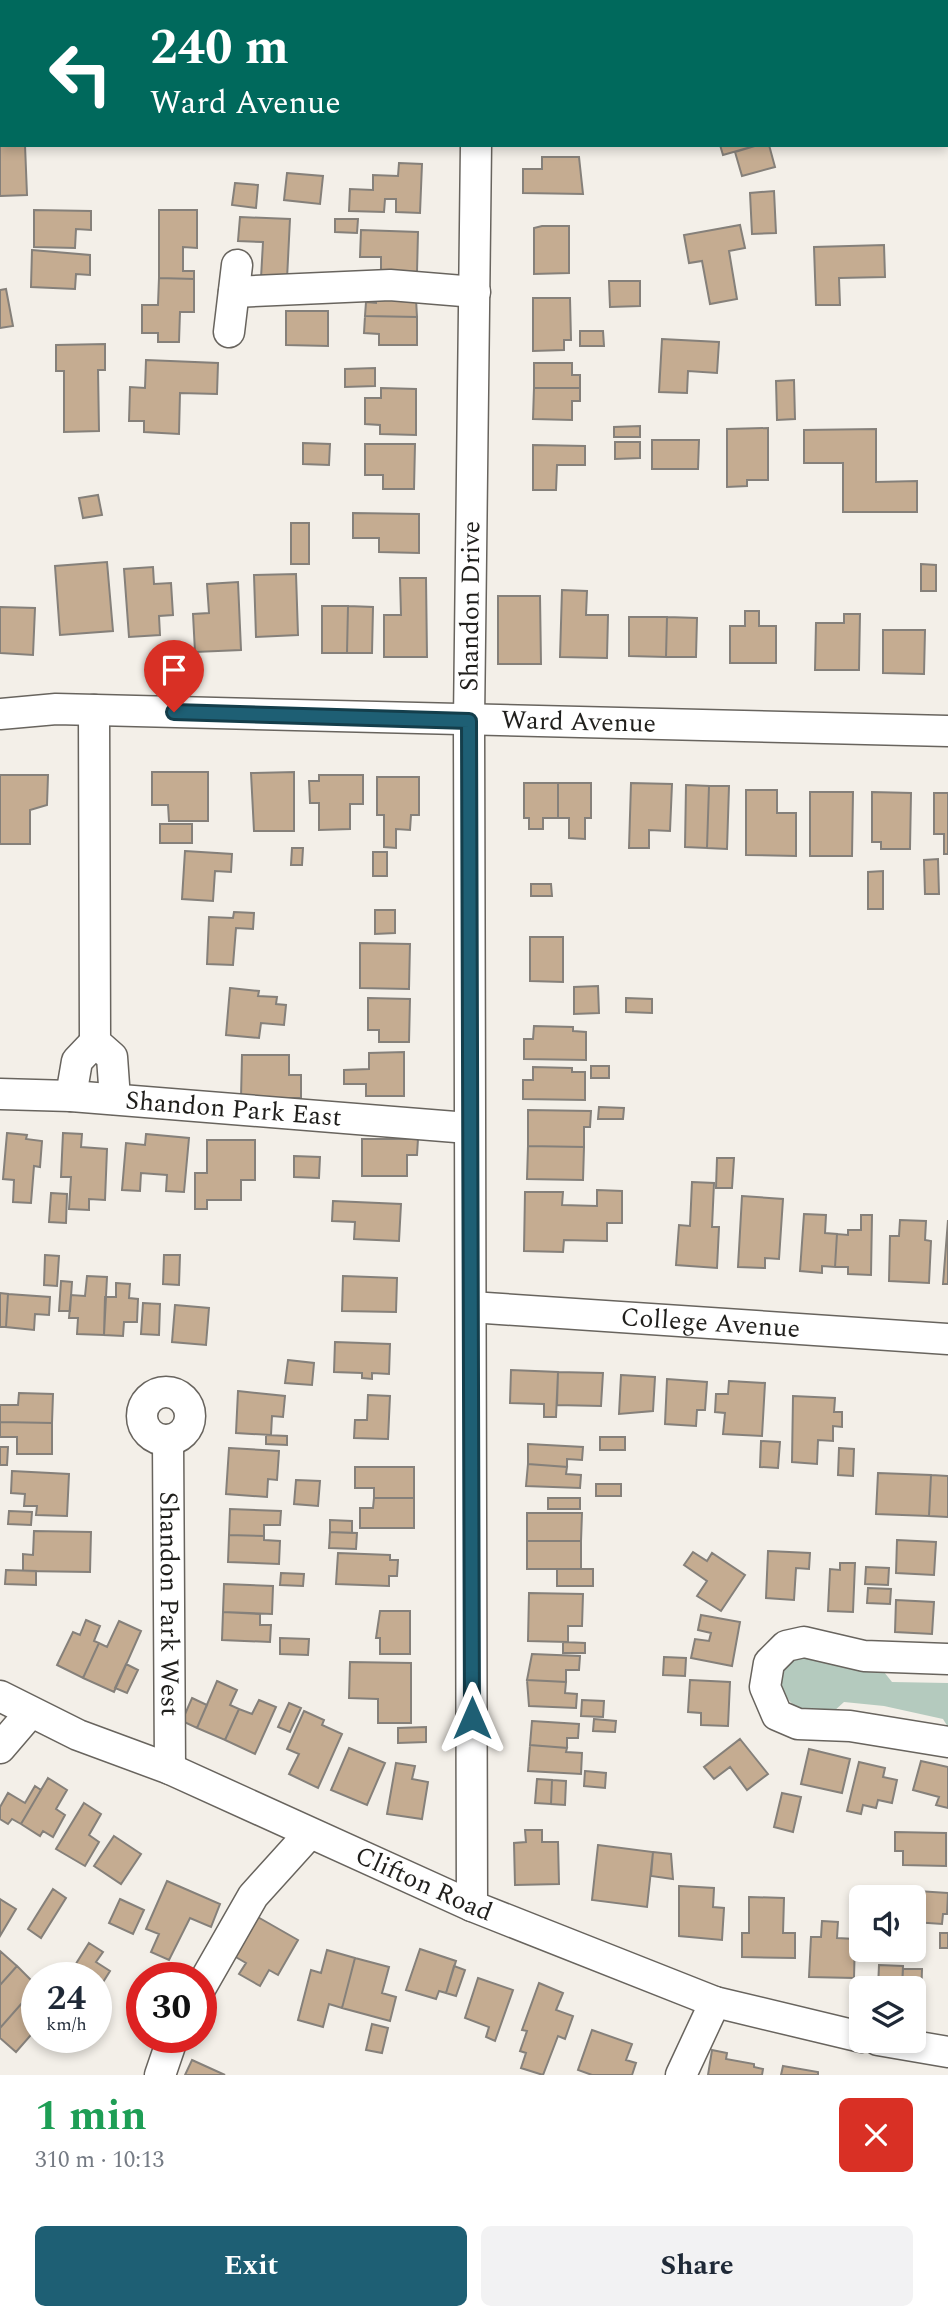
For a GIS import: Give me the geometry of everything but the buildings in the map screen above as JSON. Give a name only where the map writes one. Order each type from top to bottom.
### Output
[{"type":"street","name":"Shandon Drive","points":[[472,1906],[468,1128],[469,721],[476,147]]},
{"type":"street","points":[[229,332],[235,279],[390,285],[475,292]]},
{"type":"street","name":"Ward Avenue","points":[[0,714],[56,709],[948,731]]},
{"type":"street","points":[[71,1096],[77,1061],[95,1042],[94,710]]},
{"type":"street","points":[[95,1042],[112,1057],[115,1099]]},
{"type":"street","name":"Shandon Park East","points":[[0,1094],[115,1099],[468,1128]]},
{"type":"street","name":"College Avenue","points":[[471,1307],[948,1339]]},
{"type":"street","name":"Shandon Park West","points":[[168,1440],[170,1769]]},
{"type":"street","points":[[948,1659],[864,1656],[804,1642],[786,1646],[769,1663],[765,1687],[777,1715],[798,1724],[850,1726],[948,1742]]},
{"type":"street","name":"Clifton Road","points":[[0,1696],[78,1735],[170,1769],[472,1906],[715,2002],[849,2034]]},
{"type":"street","points":[[0,1748],[30,1713]]},
{"type":"street","points":[[215,1962],[253,1896],[309,1834]]},
{"type":"street","points":[[681,2075],[715,2002]]},
{"type":"street","points":[[926,2048],[948,2052]]},
{"type":"street","points":[[160,2075],[168,2053]]},
{"type":"green space","points":[[798,1658],[884,1672],[892,1682],[948,1683],[948,1727],[943,1719],[884,1706],[844,1702],[833,1712],[812,1712],[796,1707],[784,1694],[781,1678],[789,1664]]},
{"type":"route","points":[[174,712],[469,721],[468,1128],[472,1718]]}]
